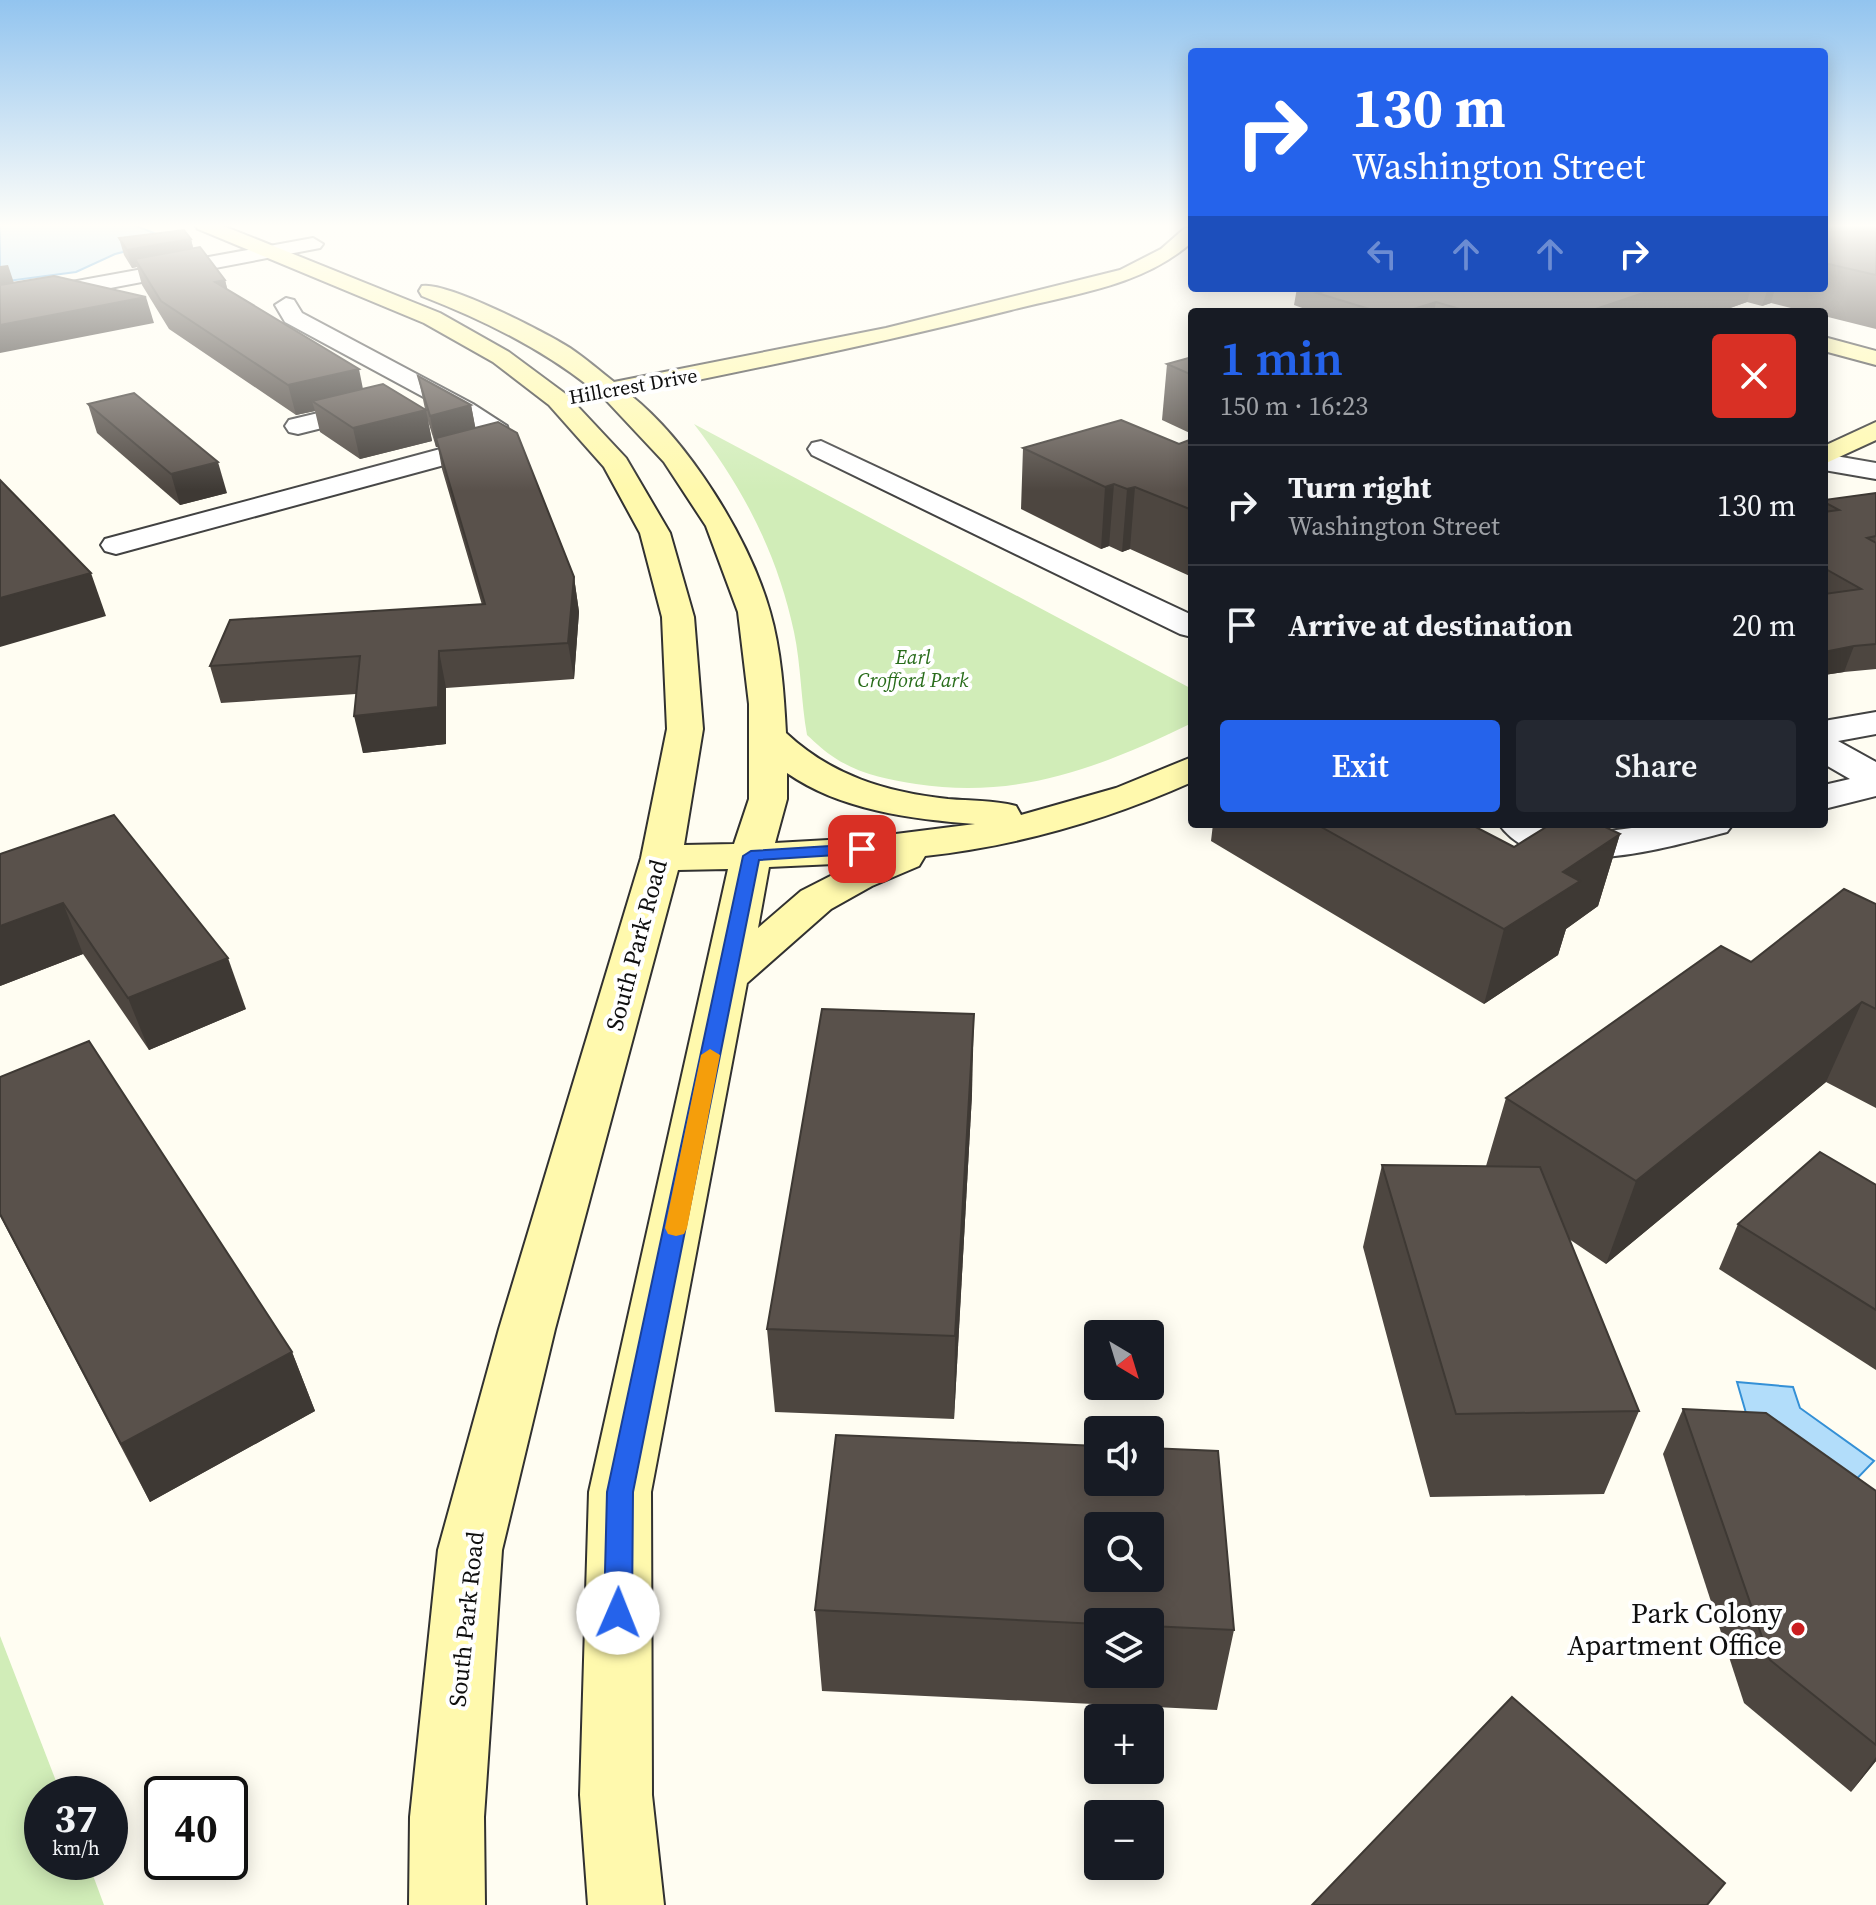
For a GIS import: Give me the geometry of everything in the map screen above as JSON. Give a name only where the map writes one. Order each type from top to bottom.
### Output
[{"type":"street","points":[[116,545],[498,442],[498,432],[291,314]]},
{"type":"street","name":"South Park Road","points":[[422,314],[501,357],[558,400],[616,464],[655,533],[678,617],[685,729],[661,858],[527,1329],[470,1550],[447,1817],[447,1905]]},
{"type":"street","points":[[486,314],[566,358],[625,403],[674,457],[721,526],[754,612],[767,704],[768,799],[751,856],[620,1492],[616,1795],[626,1905]]},
{"type":"street","name":"Hillcrest Drive","points":[[558,400],[838,346],[967,314]]},
{"type":"street","points":[[1828,345],[1876,358]]},
{"type":"street","points":[[566,358],[649,369],[838,346]]},
{"type":"street","points":[[298,426],[434,393]]},
{"type":"street","points":[[1828,457],[1876,430]]},
{"type":"street","points":[[821,449],[1188,625]]},
{"type":"street","points":[[1828,460],[1876,471]]},
{"type":"street","points":[[1828,731],[1876,723]]},
{"type":"street","points":[[766,735],[806,769],[837,785],[906,805],[948,811],[1072,817]]},
{"type":"street","points":[[1828,751],[1876,781]]},
{"type":"street","points":[[661,858],[751,856],[939,843],[1072,817],[1188,770]]},
{"type":"street","points":[[1828,796],[1876,781]]},
{"type":"street","points":[[1528,828],[1558,842],[1602,846],[1639,842],[1697,828]]},
{"type":"street","points":[[727,977],[816,900],[857,877],[939,843]]},
{"type":"green space","name":"Earl Crofford Park","points":[[694,424],[1188,687],[1188,725],[1092,766],[1024,783],[989,787],[953,788],[916,784],[844,764],[807,735],[794,632],[778,575],[756,522]]},
{"type":"green space","points":[[0,1636],[54,1776],[24,1776],[24,1880],[95,1880],[104,1905],[0,1905]]},
{"type":"water","points":[[1737,1382],[1793,1387],[1800,1408],[1874,1461],[1845,1491],[1748,1420]]},
{"type":"building","points":[[0,314],[58,314],[0,325]]},
{"type":"building","points":[[181,314],[268,314],[359,369],[288,385]]},
{"type":"building","points":[[1188,358],[1188,373],[1167,364]]},
{"type":"building","points":[[418,376],[471,405],[430,416]]},
{"type":"building","points":[[383,384],[426,410],[353,428],[312,401]]},
{"type":"building","points":[[134,393],[218,462],[171,474],[88,404]]},
{"type":"building","points":[[1121,420],[1179,444],[1188,441],[1188,508],[1135,487],[1127,489],[1114,484],[1105,487],[1023,448]]},
{"type":"building","points":[[498,422],[517,433],[574,577],[568,643],[439,651],[438,707],[354,716],[360,656],[210,666],[230,620],[485,604],[436,438]]},
{"type":"building","points":[[0,480],[91,573],[0,598]]},
{"type":"building","points":[[1876,493],[1876,536],[1867,538],[1876,543],[1876,644],[1828,651],[1828,593],[1861,589],[1828,570],[1828,511],[1839,510],[1828,504],[1828,499]]},
{"type":"building","points":[[114,815],[228,958],[128,998],[63,903],[0,926],[0,854]]},
{"type":"building","points":[[1323,828],[1478,828],[1514,847],[1545,828],[1607,828],[1620,834],[1563,872],[1580,881],[1504,929]]},
{"type":"building","points":[[1844,889],[1876,904],[1876,1009],[1862,1002],[1636,1181],[1506,1098],[1721,946],[1751,962]]},
{"type":"building","points":[[822,1009],[974,1014],[955,1336],[767,1329]]},
{"type":"building","points":[[89,1041],[292,1352],[121,1444],[0,1214],[0,1077]]},
{"type":"building","points":[[1820,1152],[1876,1185],[1876,1310],[1738,1224]]},
{"type":"building","points":[[1382,1165],[1540,1167],[1639,1411],[1456,1414]]},
{"type":"building","name":"Park Colony Apartment Office","points":[[1683,1409],[1766,1413],[1876,1491],[1876,1745],[1770,1660]]},
{"type":"building","points":[[836,1435],[1084,1445],[1084,1496],[1164,1496],[1164,1449],[1218,1451],[1234,1630],[1164,1627],[1164,1608],[1084,1608],[1084,1623],[815,1610]]},
{"type":"building","points":[[1512,1697],[1725,1883],[1707,1905],[1312,1905]]},
{"type":"slow traffic","points":[[676,1228],[710,1055]]},
{"type":"place","name":"Park Colony Apartment Office","points":[[1798,1629]]},
{"type":"route","points":[[618,1613],[620,1492],[751,856],[862,849]]}]
